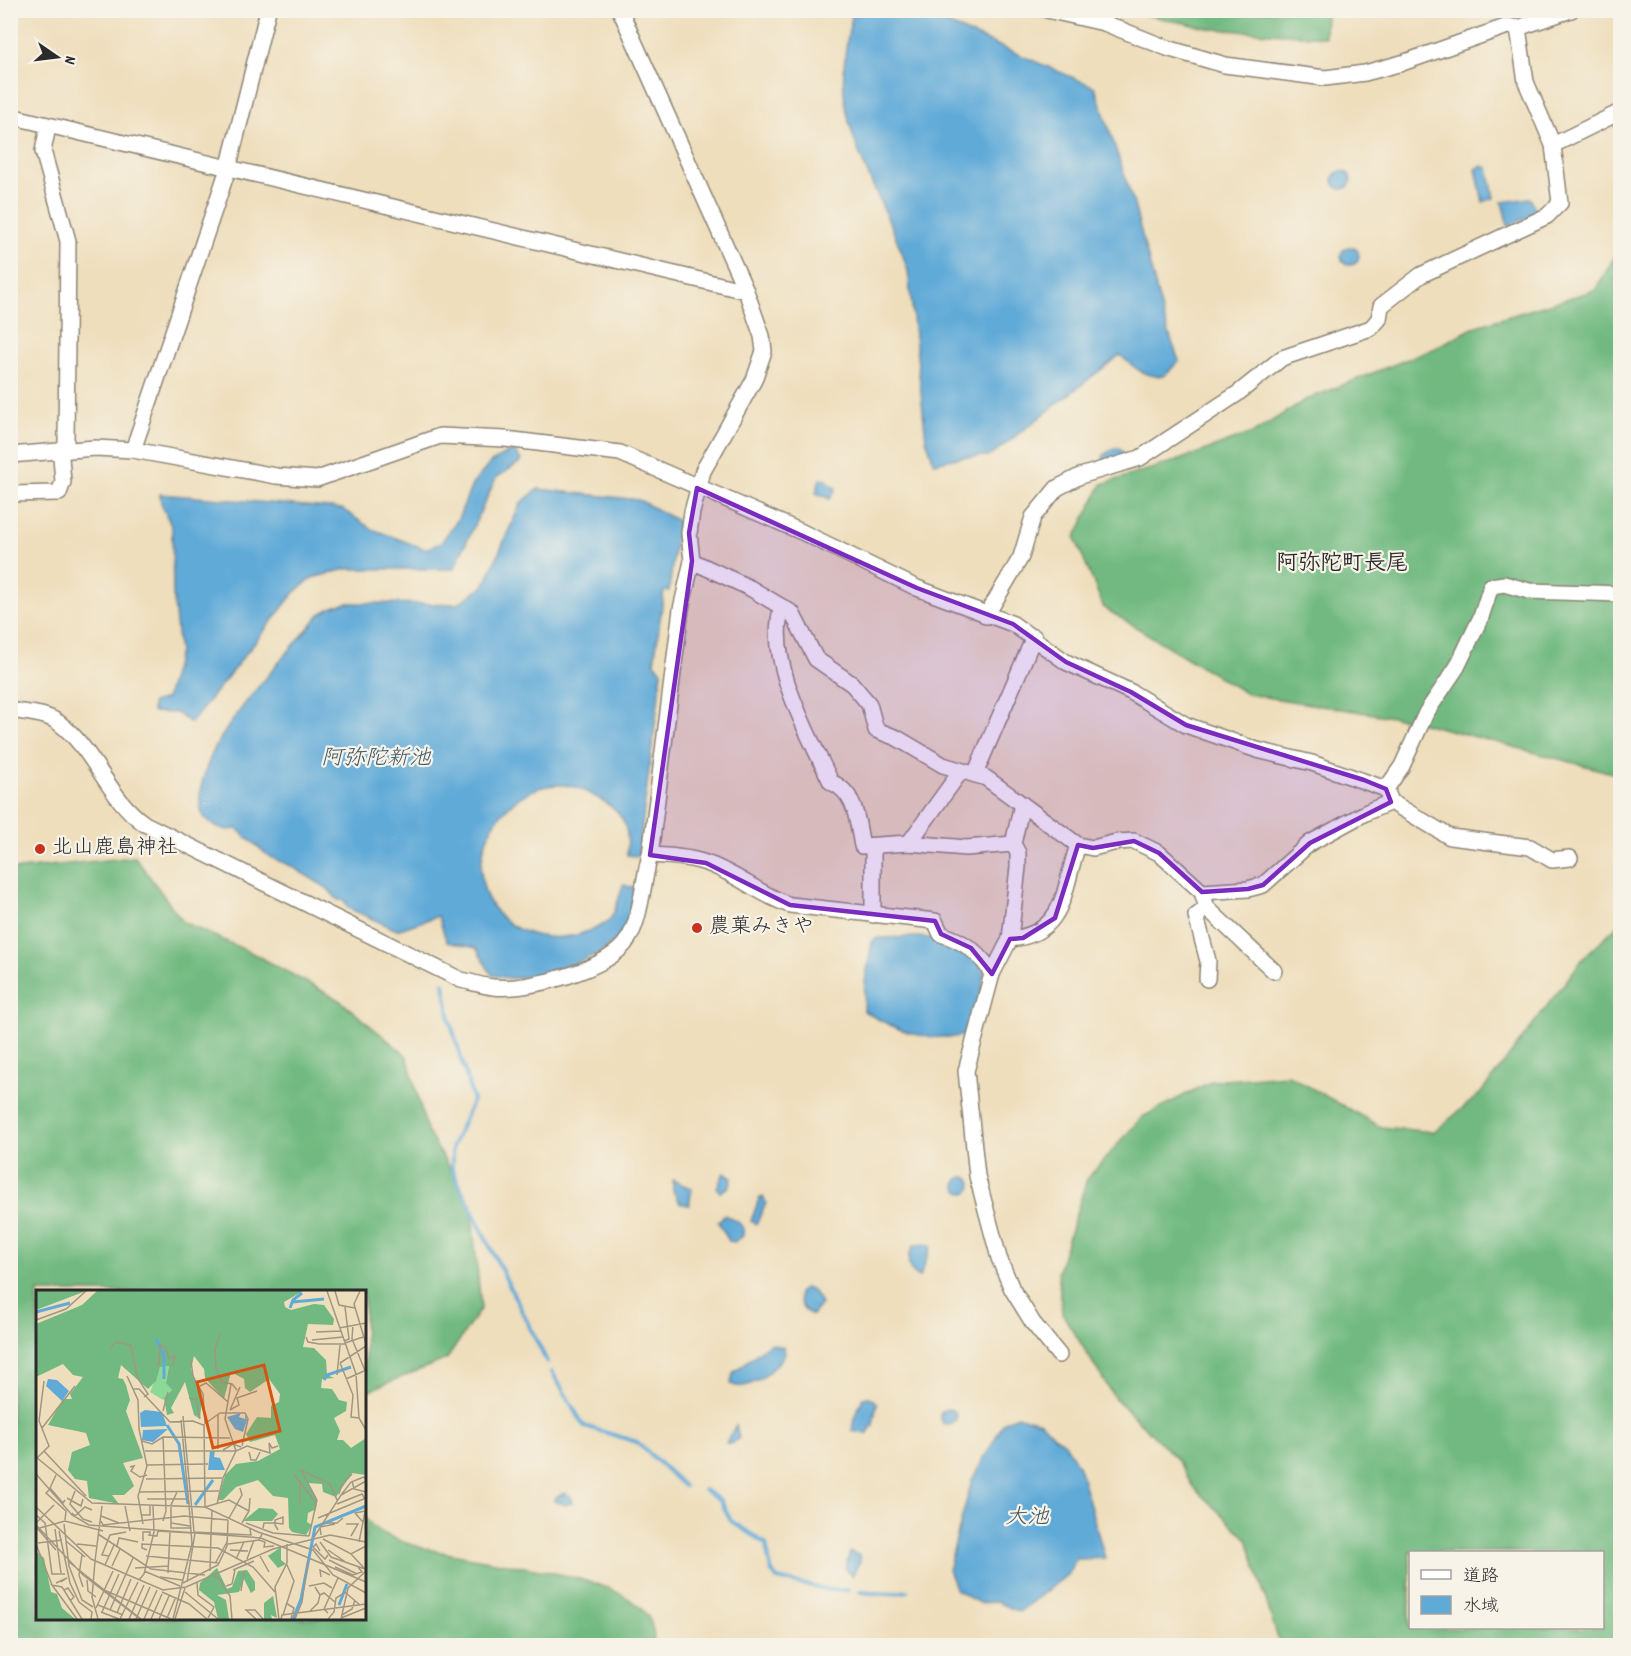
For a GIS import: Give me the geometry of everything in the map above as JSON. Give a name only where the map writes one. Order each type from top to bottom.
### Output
[{"type":"street","points":[[133,450],[228,169],[268,10]]},
{"type":"street","points":[[10,710],[48,717],[59,723],[101,772],[123,805],[145,824],[461,980],[493,987],[525,987],[582,970],[609,958],[627,942],[637,921],[641,890],[650,855],[681,609],[692,561],[689,533],[697,488],[703,471],[761,366],[764,351],[762,336],[746,291],[620,10]]},
{"type":"street","points":[[1047,10],[1104,23],[1167,48],[1225,65],[1325,78],[1365,74],[1508,26],[1518,28],[1571,10]]},
{"type":"street","points":[[986,616],[1021,556],[1033,517],[1057,488],[1080,476],[1140,458],[1237,394],[1282,358],[1371,328],[1379,319],[1382,306],[1421,275],[1546,216],[1560,202],[1553,145],[1526,82],[1518,28]]},
{"type":"street","points":[[1553,145],[1620,112]]},
{"type":"street","points":[[10,116],[48,127],[746,291]]},
{"type":"street","points":[[10,494],[59,493],[63,482],[61,457],[64,449],[68,241],[43,152],[48,127]]},
{"type":"street","points":[[10,455],[64,449],[133,450],[276,476],[317,478],[440,436],[506,439],[620,453],[802,532],[917,588],[986,616],[1013,624],[1066,662],[1131,692],[1186,725],[1257,750],[1312,763],[1388,796],[1450,837],[1530,847],[1552,860],[1570,858]]},
{"type":"street","points":[[692,561],[750,588],[792,613],[816,659],[852,684],[869,704],[876,730],[897,738],[943,765],[1003,788],[1078,845],[1093,848],[1117,842],[1134,841],[1159,853],[1202,892],[1207,908],[1274,971]]},
{"type":"street","points":[[1202,892],[1248,890],[1263,885],[1310,843],[1366,812],[1388,796],[1426,713],[1457,666],[1481,617],[1491,586],[1504,584],[1530,591],[1620,594]]},
{"type":"street","points":[[782,607],[778,621],[780,659],[792,700],[831,782],[842,787],[854,806],[862,846],[909,843],[966,848],[1013,844]]},
{"type":"street","points":[[909,843],[968,773],[1034,637]]},
{"type":"street","points":[[1022,804],[1013,844],[1018,853],[1018,867],[1010,939],[992,974],[966,1071],[977,1176],[999,1258],[1012,1289],[1033,1323],[1059,1355]]},
{"type":"street","points":[[1010,939],[1023,938],[1055,918],[1061,909],[1078,845]]},
{"type":"street","points":[[873,846],[873,915]]},
{"type":"street","points":[[650,855],[681,857],[706,863],[774,900],[790,905],[936,921],[941,934],[955,938],[971,948],[986,962],[992,974]]},
{"type":"street","points":[[1207,908],[1196,916],[1208,961],[1207,979]]},
{"type":"highlighted area","points":[[697,488],[917,588],[1013,624],[1066,662],[1131,692],[1186,725],[1364,780],[1386,789],[1391,802],[1310,843],[1263,885],[1248,889],[1202,892],[1159,853],[1134,841],[1093,848],[1078,845],[1055,918],[1023,938],[1010,939],[992,974],[971,948],[941,934],[935,921],[790,905],[706,863],[650,855],[692,561],[689,533]]},
{"type":"green space","points":[[1126,11],[1326,11],[1325,37],[1213,29]]},
{"type":"green space","points":[[1620,248],[1620,775],[1411,720],[1247,694],[1104,608],[1075,538],[1102,484],[1182,459],[1255,432],[1305,400],[1433,349],[1477,326],[1595,290]]},
{"type":"green space","points":[[135,857],[183,922],[254,954],[339,1000],[407,1056],[427,1131],[471,1204],[481,1308],[447,1359],[366,1392],[366,1290],[36,1290],[36,1620],[366,1620],[366,1518],[388,1536],[427,1549],[578,1579],[620,1594],[647,1615],[653,1645],[11,1645],[11,870]]},
{"type":"green space","points":[[1620,923],[1620,1645],[1280,1645],[1247,1539],[1193,1487],[1176,1458],[1114,1397],[1062,1313],[1058,1271],[1087,1179],[1142,1117],[1212,1081],[1288,1075],[1381,1127],[1434,1132],[1481,1093],[1585,956]]},
{"type":"water","points":[[853,11],[917,11],[1095,87],[1133,201],[1164,319],[1179,361],[1164,376],[1157,376],[1140,371],[1120,355],[990,456],[963,457],[934,463],[926,439],[908,271],[854,138],[847,115],[844,93],[846,52]]},
{"type":"water","points":[[1481,166],[1488,168],[1494,198],[1483,202],[1476,169]]},
{"type":"water","points":[[1342,171],[1348,174],[1351,180],[1348,186],[1342,189],[1336,186],[1333,180],[1336,174]]},
{"type":"water","points":[[1530,198],[1537,212],[1535,215],[1508,226],[1502,202]]},
{"type":"water","points":[[1350,247],[1356,250],[1359,256],[1356,262],[1350,265],[1344,262],[1341,256],[1344,250]]},
{"type":"water","points":[[1114,448],[1119,448],[1125,455],[1102,464],[1104,455]]},
{"type":"water","points":[[513,450],[522,461],[496,478],[454,569],[346,569],[312,578],[294,593],[191,723],[176,713],[152,712],[152,703],[166,699],[179,652],[173,594],[172,528],[161,503],[160,494],[342,509],[372,529],[425,549],[441,543],[458,519],[472,485],[491,462]]},
{"type":"water","points":[[824,478],[836,489],[830,499],[816,493],[820,479]]},
{"type":"water","name":"阿弥陀新池","points":[[538,489],[639,500],[678,521],[669,591],[664,591],[654,663],[662,671],[638,856],[627,855],[626,827],[613,808],[584,791],[562,785],[547,786],[532,791],[508,807],[498,818],[491,831],[482,859],[482,880],[488,898],[498,913],[511,925],[528,933],[547,937],[566,937],[602,925],[612,915],[623,885],[634,888],[626,925],[612,944],[587,958],[540,974],[509,978],[492,975],[476,948],[447,942],[438,916],[397,930],[348,908],[344,900],[338,900],[327,888],[291,866],[270,857],[237,829],[222,829],[208,821],[202,813],[200,792],[212,755],[232,721],[320,614],[347,603],[457,604],[484,586],[521,503]]},
{"type":"water","points":[[877,938],[945,939],[978,961],[984,972],[981,997],[969,1035],[939,1037],[914,1034],[890,1025],[864,1011],[865,982],[872,942]]},
{"type":"water","points":[[724,1173],[732,1178],[729,1187],[720,1192],[717,1188]]},
{"type":"water","points":[[961,1177],[967,1177],[972,1185],[970,1191],[961,1193],[956,1188],[956,1182]]},
{"type":"water","points":[[673,1180],[692,1189],[689,1205],[680,1203],[673,1191]]},
{"type":"water","points":[[763,1197],[766,1203],[756,1224],[751,1221],[759,1199]]},
{"type":"water","points":[[724,1215],[737,1221],[743,1227],[743,1236],[734,1242],[729,1241],[718,1222]]},
{"type":"water","points":[[914,1245],[931,1246],[920,1277],[912,1271],[909,1259]]},
{"type":"water","points":[[804,1288],[815,1293],[821,1304],[812,1315],[804,1309],[799,1300],[799,1293]]},
{"type":"water","points":[[769,1344],[783,1347],[785,1353],[776,1366],[754,1383],[738,1386],[731,1384],[733,1373]]},
{"type":"water","points":[[869,1397],[877,1403],[873,1425],[867,1434],[852,1431],[854,1418],[863,1398]]},
{"type":"water","points":[[945,1409],[951,1409],[956,1417],[954,1423],[945,1425],[940,1420],[940,1414]]},
{"type":"water","name":"大池","points":[[1017,1416],[1041,1422],[1054,1436],[1065,1443],[1079,1467],[1105,1558],[1076,1559],[1067,1575],[1019,1612],[997,1602],[979,1603],[956,1590],[948,1570],[972,1480],[1004,1422]]},
{"type":"water","points":[[736,1425],[739,1438],[732,1444],[726,1443]]},
{"type":"water","points":[[565,1493],[571,1497],[573,1502],[566,1505],[554,1501],[555,1497]]},
{"type":"water","points":[[850,1552],[859,1555],[860,1561],[852,1576],[845,1568]]},
{"type":"waterway","points":[[444,983],[450,1020],[473,1100],[452,1147],[452,1170],[547,1362]]},
{"type":"waterway","points":[[552,1372],[584,1426],[637,1442],[684,1486]]},
{"type":"waterway","points":[[704,1490],[720,1500],[731,1521],[766,1544],[771,1570],[777,1579],[830,1590],[849,1590]]},
{"type":"waterway","points":[[860,1592],[888,1594],[908,1591]]},
{"type":"place","name":"北山鹿島神社","points":[[40,849]]},
{"type":"place","name":"農菓みきや","points":[[697,928]]},
{"type":"district","name":"阿弥陀町長尾","points":[[1342,564]]}]
